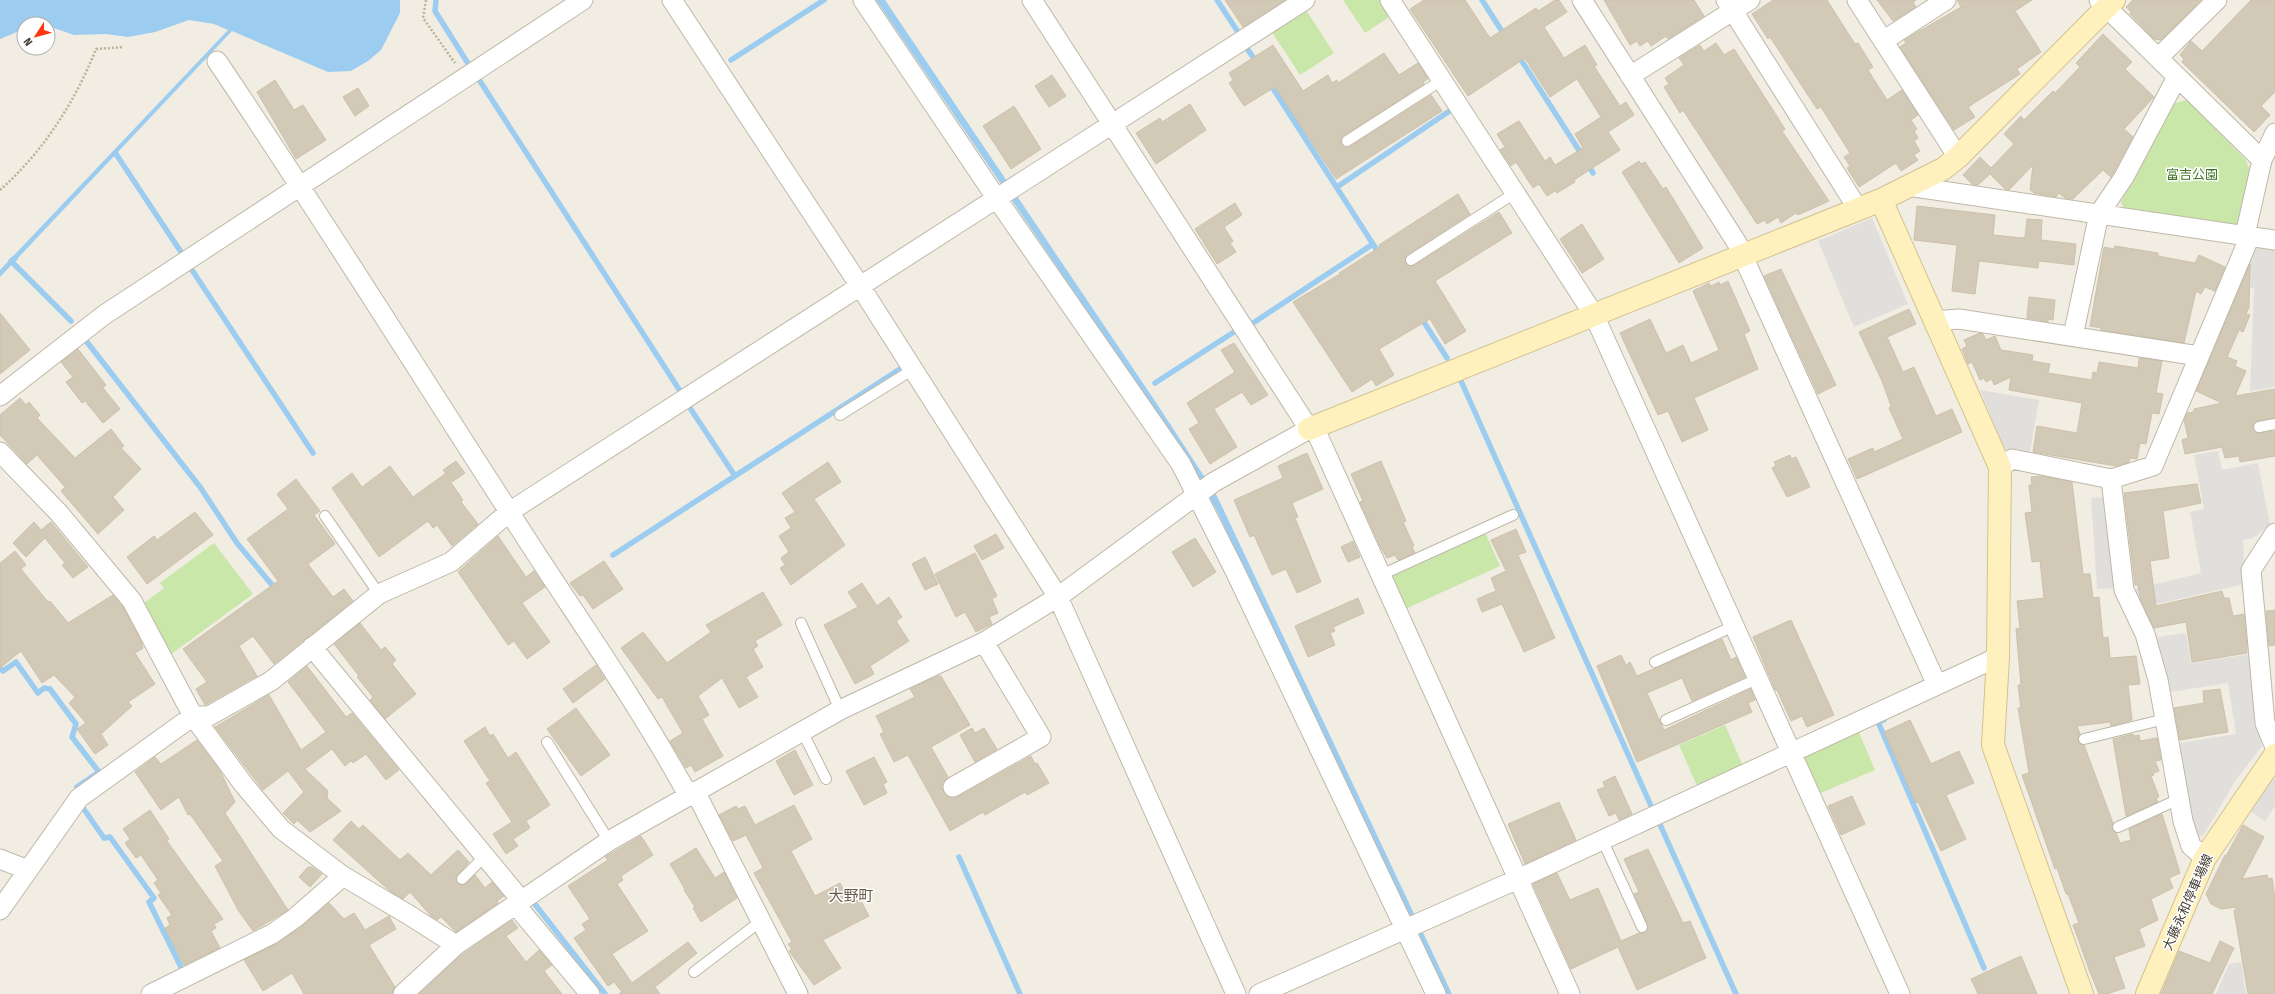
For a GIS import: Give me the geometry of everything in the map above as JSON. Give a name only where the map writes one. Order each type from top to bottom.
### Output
[{"type":"street","points":[[0,396],[104,315],[300,184],[583,0]]},
{"type":"street","points":[[672,0],[860,286],[912,370],[1058,597],[1236,994]]},
{"type":"street","points":[[863,0],[1003,195],[1181,464],[1203,491],[1239,578],[1411,925],[1436,994]]},
{"type":"street","points":[[1032,0],[1312,428],[1381,575],[1570,994]]},
{"type":"street","points":[[0,910],[80,798],[193,716],[209,716],[272,681],[379,594],[451,562],[509,512],[1305,0]]},
{"type":"street","points":[[1390,0],[1594,315],[1900,994]]},
{"type":"street","points":[[1582,0],[1743,254],[1937,685]]},
{"type":"street","points":[[1630,76],[1729,5],[1750,0]]},
{"type":"street","points":[[1857,0],[1958,157]]},
{"type":"street","points":[[1883,41],[1946,0]]},
{"type":"street","points":[[2158,58],[2217,0]]},
{"type":"street","points":[[403,994],[456,945],[609,841],[691,793],[840,710],[984,642],[1058,597],[1203,491],[1312,428],[1743,254],[1881,200],[1943,169],[1958,157],[2107,2],[2158,58],[2262,160]]},
{"type":"street","points":[[1729,5],[1858,209]]},
{"type":"street","points":[[217,61],[300,184],[509,512],[657,737],[691,793],[761,921],[798,994]]},
{"type":"street","points":[[2073,336],[2099,214],[2124,177],[2177,77]]},
{"type":"street","points":[[2000,467],[2012,459],[2111,479],[2153,466],[2200,356],[2248,235],[2262,160],[2275,134]]},
{"type":"street","points":[[1908,186],[2275,240]]},
{"type":"street","points":[[1881,200],[2000,467],[1998,657],[1993,745],[2082,994]]},
{"type":"street","points":[[1935,321],[1959,319],[2200,356]]},
{"type":"street","points":[[0,452],[58,512],[132,601],[193,716],[244,785],[281,829],[343,876],[456,945]]},
{"type":"street","points":[[2111,479],[2124,590],[2145,634],[2158,680],[2179,799],[2191,846],[2205,858]]},
{"type":"street","points":[[2275,533],[2251,570],[2265,723],[2275,748]]},
{"type":"street","points":[[953,786],[1041,737],[984,642]]},
{"type":"street","points":[[312,647],[485,856],[518,902],[590,994]]},
{"type":"street","points":[[1259,994],[1602,840],[1998,657]]},
{"type":"street","name":"大藤永和停車場線","points":[[2147,994],[2205,858],[2275,755]]},
{"type":"street","points":[[0,859],[28,870]]},
{"type":"street","points":[[151,994],[272,934],[296,918],[343,876]]},
{"type":"lane","points":[[1348,141],[1442,80]]},
{"type":"lane","points":[[1411,260],[1515,193]]},
{"type":"lane","points":[[840,416],[912,370]]},
{"type":"lane","points":[[2259,427],[2275,424]]},
{"type":"lane","points":[[1381,575],[1513,515]]},
{"type":"lane","points":[[325,516],[379,594]]},
{"type":"lane","points":[[801,623],[840,710]]},
{"type":"lane","points":[[1655,662],[1734,626]]},
{"type":"lane","points":[[1666,720],[1758,679]]},
{"type":"lane","points":[[2084,739],[2165,719]]},
{"type":"lane","points":[[802,731],[826,779]]},
{"type":"lane","points":[[547,742],[609,841]]},
{"type":"lane","points":[[2118,827],[2179,799]]},
{"type":"lane","points":[[1602,840],[1642,927]]},
{"type":"lane","points":[[462,879],[485,856]]},
{"type":"lane","points":[[694,972],[761,921]]},
{"type":"path","points":[[426,0],[423,18],[464,77]]},
{"type":"path","points":[[0,190],[17,175],[48,138],[86,74],[96,49],[124,47]]},
{"type":"green space","points":[[1343,0],[1385,0],[1394,14],[1365,33]]},
{"type":"green space","points":[[1304,7],[1334,53],[1300,75],[1270,29]]},
{"type":"green space","name":"富吉公園","points":[[2187,100],[2245,159],[2252,174],[2243,222],[2233,230],[2125,211],[2121,202],[2175,103]]},
{"type":"green space","points":[[1485,532],[1500,566],[1405,609],[1390,575]]},
{"type":"green space","points":[[214,543],[253,594],[170,655],[141,605],[164,588],[160,583]]},
{"type":"green space","points":[[1725,725],[1744,768],[1698,788],[1679,745]]},
{"type":"green space","points":[[1858,730],[1875,770],[1816,795],[1801,760],[1803,753]]},
{"type":"shaded area","points":[[1872,218],[1908,304],[1854,327],[1818,241]]},
{"type":"shaded area","points":[[2256,247],[2275,250],[2275,387],[2250,391],[2254,288],[2238,287]]},
{"type":"shaded area","points":[[1980,390],[2039,400],[2029,458],[2013,455],[2003,446]]},
{"type":"shaded area","points":[[2218,451],[2222,470],[2258,463],[2270,525],[2253,538],[2243,540],[2245,584],[2139,608],[2131,590],[2201,573],[2190,512],[2204,509],[2194,455]]},
{"type":"shaded area","points":[[2108,497],[2114,588],[2097,589],[2091,498]]},
{"type":"shaded area","points":[[2186,633],[2191,663],[2251,654],[2262,746],[2235,781],[2203,836],[2196,837],[2174,744],[2236,734],[2228,683],[2165,693],[2157,637]]},
{"type":"shaded area","points":[[2272,777],[2275,779],[2275,806],[2265,821],[2249,810]]},
{"type":"shaded area","points":[[2241,962],[2246,994],[2216,994],[2229,964]]},
{"type":"water","points":[[0,0],[400,0],[400,13],[381,50],[368,61],[351,71],[328,72],[232,31],[0,277],[0,270],[228,30],[214,24],[189,20],[155,32],[128,37],[106,34],[74,35],[56,29],[56,16],[16,16],[16,32],[0,39]]},
{"type":"water","points":[[876,0],[885,0],[1159,407],[1217,496],[1452,994],[1445,994],[1215,507],[1150,404]]},
{"type":"building","points":[[1225,0],[1285,0],[1243,27]]},
{"type":"building","points":[[1424,0],[1465,0],[1490,38],[1536,8],[1538,11],[1555,0],[1559,0],[1567,12],[1544,27],[1564,58],[1585,45],[1597,65],[1594,66],[1620,106],[1626,102],[1634,115],[1608,132],[1620,150],[1557,193],[1555,191],[1547,196],[1539,184],[1533,188],[1516,162],[1511,166],[1500,150],[1505,147],[1497,134],[1519,121],[1545,161],[1550,157],[1555,165],[1583,148],[1575,134],[1601,117],[1577,79],[1550,97],[1525,58],[1468,96],[1410,9]]},
{"type":"building","points":[[1604,0],[1694,0],[1704,16],[1668,39],[1666,36],[1651,46],[1648,41],[1640,46],[1637,41],[1630,45]]},
{"type":"building","points":[[1773,0],[1827,0],[1855,44],[1858,43],[1873,67],[1868,70],[1887,100],[1902,90],[1918,115],[1911,120],[1917,129],[1914,131],[1918,138],[1914,141],[1920,151],[1914,155],[1918,160],[1901,171],[1896,163],[1859,187],[1847,168],[1850,166],[1844,157],[1850,153],[1821,107],[1817,109],[1770,37],[1768,39],[1752,14]]},
{"type":"building","points":[[1877,0],[1916,0],[1913,2],[1916,7],[1893,21]]},
{"type":"building","points":[[1957,0],[2032,0],[2015,11],[2041,52],[2017,69],[2020,74],[1968,107],[1975,117],[1954,130],[1900,47],[1906,43],[1904,40],[1961,7]]},
{"type":"building","points":[[2133,0],[2201,0],[2161,40],[2154,39],[2130,14],[2131,12],[2126,7]]},
{"type":"building","points":[[2251,0],[2275,0],[2275,92],[2261,106],[2270,115],[2254,132],[2182,62],[2184,59],[2180,55],[2191,41],[2202,51]]},
{"type":"building","points":[[2103,34],[2132,62],[2125,69],[2154,97],[2124,129],[2133,137],[2111,177],[2103,170],[2073,199],[2065,198],[2059,193],[2056,197],[2034,193],[2030,190],[2033,165],[2009,190],[2005,189],[1990,174],[1978,185],[1972,184],[1963,175],[1980,157],[1991,168],[2014,144],[2004,134],[2021,116],[2024,120],[2053,91],[2055,93],[2080,67],[2076,63]]},
{"type":"building","points":[[1716,43],[1724,55],[1734,49],[1785,129],[1782,131],[1829,201],[1798,215],[1796,213],[1781,223],[1778,217],[1767,224],[1765,220],[1757,224],[1683,110],[1680,113],[1664,87],[1669,84],[1665,78],[1684,65],[1679,58],[1700,45],[1704,51]]},
{"type":"building","points":[[1273,45],[1303,91],[1328,75],[1332,83],[1337,80],[1338,83],[1384,53],[1399,75],[1418,63],[1428,79],[1423,82],[1424,84],[1343,136],[1341,142],[1344,147],[1351,146],[1431,95],[1442,111],[1336,179],[1275,87],[1244,106],[1229,83],[1233,80],[1229,73]]},
{"type":"building","points":[[1052,75],[1066,96],[1049,107],[1035,86]]},
{"type":"building","points":[[275,80],[294,110],[303,105],[326,140],[296,159],[257,92]]},
{"type":"building","points":[[358,88],[369,106],[355,116],[343,97]]},
{"type":"building","points":[[1190,104],[1206,130],[1156,164],[1136,133],[1160,118],[1162,122]]},
{"type":"building","points":[[1014,106],[1041,149],[1011,169],[983,126]]},
{"type":"building","points":[[1639,161],[1641,164],[1645,162],[1663,189],[1666,187],[1703,248],[1679,263],[1622,172]]},
{"type":"building","points":[[1458,194],[1470,214],[1407,255],[1405,261],[1408,266],[1415,265],[1499,212],[1512,233],[1435,281],[1466,331],[1445,344],[1430,319],[1379,349],[1394,375],[1376,386],[1372,379],[1352,392],[1293,302],[1340,274],[1339,273],[1380,247],[1379,245]]},
{"type":"building","points":[[1235,203],[1242,215],[1224,227],[1233,241],[1230,243],[1236,252],[1217,264],[1195,229]]},
{"type":"building","points":[[1917,206],[1995,215],[1993,235],[2022,238],[2025,237],[2027,219],[2042,220],[2041,240],[2076,244],[2074,265],[2039,261],[2038,268],[1979,261],[1975,294],[1952,291],[1957,245],[1914,240]]},
{"type":"building","points":[[1582,224],[1604,259],[1582,273],[1560,239]]},
{"type":"building","points":[[2115,246],[2158,253],[2158,256],[2195,263],[2199,255],[2225,267],[2215,291],[2205,287],[2201,294],[2196,291],[2184,343],[2101,330],[2101,328],[2090,326],[2104,247],[2114,249]]},
{"type":"building","points":[[2250,264],[2249,307],[2246,314],[2250,315],[2243,332],[2239,330],[2227,357],[2237,361],[2235,366],[2246,371],[2235,396],[2275,389],[2275,418],[2257,421],[2253,428],[2257,433],[2275,431],[2275,456],[2240,462],[2239,456],[2225,458],[2222,447],[2185,454],[2182,440],[2188,438],[2184,420],[2187,413],[2194,412],[2194,409],[2222,403],[2196,391]]},
{"type":"building","points":[[1781,269],[1836,385],[1818,394],[1764,276]]},
{"type":"building","points":[[1728,281],[1750,331],[1744,334],[1758,369],[1694,398],[1708,430],[1682,442],[1668,411],[1658,415],[1620,333],[1650,319],[1666,353],[1683,345],[1691,363],[1719,350],[1693,291],[1709,283],[1711,286],[1719,282],[1720,285]]},
{"type":"building","points":[[2029,297],[2055,300],[2053,320],[2048,319],[2048,322],[2027,318]]},
{"type":"building","points":[[1909,309],[1916,324],[1887,337],[1903,372],[1914,367],[1936,416],[1952,409],[1962,432],[1857,479],[1848,459],[1873,448],[1874,452],[1903,439],[1889,408],[1891,406],[1882,381],[1859,332]]},
{"type":"building","points":[[0,313],[30,350],[0,374]]},
{"type":"building","points":[[1980,333],[1983,334],[1986,340],[1995,336],[2001,350],[2033,355],[2032,361],[2050,364],[2048,373],[2092,380],[2093,372],[2097,373],[2099,362],[2138,368],[2139,358],[2162,361],[2156,393],[2163,394],[2159,414],[2152,413],[2146,444],[2140,443],[2137,459],[2130,458],[2129,462],[2116,466],[2033,452],[2037,426],[2077,433],[2082,403],[2009,390],[2011,377],[1994,385],[1992,379],[1986,382],[1984,378],[1980,380],[1972,362],[1968,364],[1962,349],[1967,346],[1964,340]]},
{"type":"building","points":[[1234,343],[1268,395],[1251,405],[1242,392],[1214,409],[1237,447],[1210,464],[1189,429],[1199,423],[1187,403],[1235,372],[1221,350]]},
{"type":"building","points":[[78,349],[106,385],[103,388],[120,409],[103,423],[85,401],[82,403],[66,382],[73,377],[61,362]]},
{"type":"building","points":[[20,398],[26,405],[29,402],[40,415],[37,418],[75,458],[111,429],[124,446],[121,448],[141,469],[113,497],[124,510],[98,534],[61,491],[65,487],[37,455],[27,464],[0,435],[0,415]]},
{"type":"building","points":[[1307,453],[1323,489],[1292,503],[1298,517],[1295,518],[1321,582],[1297,593],[1286,569],[1272,575],[1254,535],[1250,537],[1234,500],[1283,478],[1278,466]]},
{"type":"building","points":[[1790,455],[1791,459],[1796,457],[1810,487],[1787,497],[1772,468],[1776,466],[1774,462]]},
{"type":"building","points":[[456,461],[465,473],[452,482],[443,470]]},
{"type":"building","points":[[1381,461],[1406,521],[1403,522],[1414,546],[1412,547],[1415,553],[1398,560],[1395,555],[1387,558],[1381,548],[1360,502],[1363,501],[1351,474]]},
{"type":"building","points":[[828,462],[841,482],[814,499],[845,545],[791,585],[780,568],[785,565],[781,558],[789,552],[779,536],[791,528],[785,518],[795,512],[782,493]]},
{"type":"building","points":[[390,466],[413,497],[445,474],[463,500],[461,502],[478,524],[452,546],[437,525],[433,528],[428,521],[379,557],[332,488],[352,473],[362,487]]},
{"type":"building","points":[[2041,476],[2072,482],[2083,574],[2090,574],[2093,598],[2099,597],[2103,638],[2108,637],[2110,658],[2136,656],[2140,684],[2128,685],[2132,720],[2111,726],[2110,722],[2077,726],[2080,734],[2078,741],[2084,745],[2113,823],[2112,829],[2116,833],[2120,843],[2131,840],[2129,829],[2162,814],[2180,873],[2169,878],[2173,888],[2151,899],[2158,920],[2139,929],[2145,946],[2114,957],[2125,988],[2107,994],[2099,994],[2090,972],[2073,925],[2079,923],[2068,894],[2066,894],[2057,868],[2055,869],[2022,775],[2029,773],[2018,708],[2021,708],[2018,685],[2021,685],[2016,629],[2020,628],[2017,601],[2044,598],[2040,561],[2032,562],[2025,513],[2032,512],[2029,485],[2032,485],[2031,477]]},
{"type":"building","points":[[296,479],[320,511],[314,515],[335,544],[308,564],[333,597],[344,589],[353,601],[274,664],[253,636],[239,646],[257,676],[205,705],[196,689],[207,682],[183,649],[278,581],[247,539],[288,509],[277,494]]},
{"type":"building","points":[[2197,484],[2201,503],[2163,511],[2169,558],[2150,561],[2156,606],[2222,591],[2224,598],[2229,598],[2233,616],[2244,614],[2247,653],[2192,662],[2186,622],[2154,628],[2141,601],[2138,585],[2135,585],[2124,493]]},
{"type":"building","points":[[195,512],[213,535],[147,584],[127,557],[154,536],[157,540]]},
{"type":"building","points":[[34,522],[41,530],[51,522],[88,567],[73,578],[62,565],[65,563],[45,538],[26,557],[13,543]]},
{"type":"building","points":[[1516,529],[1526,552],[1518,555],[1555,638],[1524,652],[1502,604],[1482,612],[1477,599],[1496,591],[1491,578],[1506,571],[1491,540]]},
{"type":"building","points":[[996,534],[1004,548],[982,560],[974,546]]},
{"type":"building","points":[[498,536],[526,577],[534,571],[545,587],[522,603],[550,642],[527,659],[514,641],[508,645],[458,572]]},
{"type":"building","points":[[1195,538],[1216,572],[1193,587],[1172,552]]},
{"type":"building","points":[[1353,541],[1360,557],[1348,562],[1341,547]]},
{"type":"building","points":[[15,551],[26,565],[21,569],[48,602],[50,601],[68,623],[113,595],[123,607],[141,641],[143,648],[135,653],[155,684],[128,702],[132,706],[101,734],[108,745],[95,754],[77,729],[86,723],[69,703],[75,697],[54,675],[42,683],[21,651],[0,668],[0,563]]},
{"type":"building","points":[[975,553],[997,596],[992,599],[998,613],[989,617],[992,624],[976,632],[965,612],[956,617],[935,574]]},
{"type":"building","points":[[925,557],[938,584],[925,590],[912,564]]},
{"type":"building","points":[[604,561],[623,589],[593,609],[583,595],[580,596],[570,583]]},
{"type":"building","points":[[862,583],[877,606],[889,597],[902,617],[896,621],[909,641],[870,666],[874,674],[855,684],[824,625],[858,607],[848,592]]},
{"type":"building","points":[[763,592],[782,625],[755,641],[758,646],[753,649],[763,667],[746,677],[758,697],[739,708],[722,678],[698,696],[709,715],[702,719],[723,756],[695,772],[691,765],[686,768],[670,741],[683,733],[662,697],[658,699],[621,648],[643,632],[667,663],[711,632],[706,625]]},
{"type":"building","points":[[1358,598],[1364,613],[1333,627],[1335,631],[1330,633],[1335,645],[1308,657],[1295,626]]},
{"type":"building","points":[[2275,610],[2275,645],[2269,646],[2266,611]]},
{"type":"building","points":[[1791,620],[1834,715],[1807,727],[1802,716],[1791,721],[1777,690],[1775,690],[1753,637]]},
{"type":"building","points":[[360,623],[381,650],[385,647],[396,660],[392,664],[416,694],[385,719],[370,700],[373,697],[357,677],[359,676],[334,644]]},
{"type":"building","points":[[1722,639],[1731,660],[1736,657],[1745,677],[1692,701],[1682,678],[1647,693],[1664,730],[1751,689],[1755,700],[1748,703],[1752,712],[1637,762],[1597,666],[1621,655],[1626,665],[1630,662],[1637,676]]},
{"type":"building","points":[[596,665],[605,679],[573,703],[563,689]]},
{"type":"building","points":[[307,666],[346,717],[352,713],[399,770],[386,780],[366,754],[353,763],[351,761],[345,766],[332,749],[305,769],[328,791],[327,798],[341,811],[310,832],[297,820],[294,824],[283,813],[304,792],[288,771],[263,790],[215,727],[269,695],[301,750],[326,732],[288,682]]},
{"type":"building","points":[[941,676],[970,725],[931,747],[948,777],[942,787],[947,796],[958,797],[1031,756],[1049,783],[1027,795],[1025,792],[985,815],[983,812],[950,831],[908,755],[894,762],[880,734],[884,732],[876,716],[915,697],[910,689]]},
{"type":"building","points":[[2220,689],[2228,732],[2180,740],[2174,708],[2204,703],[2203,691]]},
{"type":"building","points":[[576,708],[610,755],[581,776],[547,729]]},
{"type":"building","points":[[1910,720],[1931,764],[1959,751],[1974,783],[1946,795],[1966,839],[1941,851],[1918,802],[1916,803],[1884,732]]},
{"type":"building","points":[[485,727],[490,736],[493,734],[508,758],[516,752],[550,805],[526,821],[530,828],[513,839],[518,846],[506,854],[493,834],[512,822],[486,783],[490,781],[464,741]]},
{"type":"building","points":[[972,728],[975,733],[984,728],[997,749],[975,762],[960,735]]},
{"type":"building","points":[[2133,734],[2134,736],[2139,735],[2140,741],[2157,738],[2161,760],[2155,761],[2159,771],[2153,773],[2154,775],[2151,776],[2159,797],[2156,798],[2158,802],[2126,816],[2113,739]]},
{"type":"building","points":[[197,740],[220,771],[235,802],[225,813],[288,910],[253,931],[238,910],[215,866],[223,861],[190,814],[188,815],[179,797],[161,810],[135,772],[155,757],[161,764]]},
{"type":"building","points":[[795,750],[813,785],[794,795],[776,761]]},
{"type":"building","points":[[874,757],[887,782],[883,784],[887,793],[864,805],[846,771]]},
{"type":"building","points":[[1615,776],[1632,814],[1619,820],[1616,813],[1609,816],[1597,790],[1605,787],[1603,782]]},
{"type":"building","points":[[1852,796],[1865,824],[1841,835],[1828,806]]},
{"type":"building","points":[[1559,802],[1576,840],[1525,864],[1508,824]]},
{"type":"building","points":[[794,805],[812,839],[791,851],[815,896],[840,883],[851,903],[860,899],[869,916],[823,940],[841,968],[814,985],[789,951],[792,949],[788,944],[792,942],[754,873],[763,868],[746,835],[733,841],[719,815],[736,806],[738,809],[745,806],[755,825]]},
{"type":"building","points":[[150,810],[169,839],[167,841],[223,919],[214,924],[216,928],[211,931],[220,948],[184,965],[165,928],[170,925],[167,918],[172,915],[158,895],[161,893],[154,883],[158,880],[141,855],[136,858],[125,843],[130,839],[123,829]]},
{"type":"building","points":[[351,821],[359,829],[363,825],[400,860],[408,853],[431,875],[458,850],[469,862],[456,877],[457,883],[464,885],[475,875],[485,888],[492,882],[504,896],[497,901],[498,903],[456,932],[441,917],[437,920],[431,916],[410,892],[403,899],[391,892],[333,840]]},
{"type":"building","points":[[2243,825],[2264,837],[2242,879],[2267,875],[2268,879],[2272,878],[2275,898],[2275,994],[2248,994],[2234,911],[2237,907],[2221,909],[2211,904],[2206,894],[2225,855],[2226,856]]},
{"type":"building","points":[[641,836],[653,855],[621,876],[623,880],[617,884],[648,931],[612,954],[632,983],[688,942],[697,953],[655,987],[660,994],[619,994],[622,992],[614,982],[608,986],[574,938],[586,930],[582,924],[590,919],[568,886],[608,860],[605,857]]},
{"type":"building","points":[[696,848],[715,878],[724,872],[737,898],[701,922],[693,908],[695,907],[670,864]]},
{"type":"building","points":[[1648,849],[1683,923],[1690,921],[1706,958],[1637,990],[1618,947],[1571,969],[1533,884],[1557,873],[1570,900],[1598,888],[1621,941],[1639,933],[1645,933],[1648,928],[1634,894],[1639,892],[1624,859]]},
{"type":"building","points":[[308,867],[312,867],[322,874],[310,887],[299,877]]},
{"type":"building","points":[[329,903],[344,919],[354,913],[365,930],[389,916],[396,929],[369,945],[395,987],[392,994],[304,994],[292,973],[263,991],[244,960],[278,943],[302,926]]},
{"type":"building","points":[[512,920],[518,928],[506,936],[526,962],[539,950],[552,965],[544,971],[562,994],[419,994],[459,957]]},
{"type":"building","points":[[2220,941],[2234,948],[2212,994],[2161,994],[2179,951],[2210,963]]},
{"type":"building","points":[[2021,956],[2037,994],[1978,994],[1971,979]]},
{"type":"waterway","points":[[436,0],[435,11],[469,65]]},
{"type":"waterway","points":[[731,60],[824,0]]},
{"type":"waterway","points":[[1217,0],[1240,35]]},
{"type":"waterway","points":[[1482,0],[1505,36]]},
{"type":"waterway","points":[[1246,47],[1257,63]]},
{"type":"waterway","points":[[1518,55],[1582,155]]},
{"type":"waterway","points":[[478,78],[682,394]]},
{"type":"waterway","points":[[1269,82],[1380,255]]},
{"type":"waterway","points":[[1337,187],[1451,110]]},
{"type":"waterway","points":[[116,154],[181,252]]},
{"type":"waterway","points":[[1587,163],[1593,173]]},
{"type":"waterway","points":[[1250,325],[1373,244]]},
{"type":"waterway","points":[[15,258],[11,261],[71,321]]},
{"type":"waterway","points":[[192,270],[313,453]]},
{"type":"waterway","points":[[1420,316],[1447,358]]},
{"type":"waterway","points":[[1155,383],[1237,330]]},
{"type":"waterway","points":[[87,342],[200,487],[237,543],[277,591]]},
{"type":"waterway","points":[[613,555],[903,367]]},
{"type":"waterway","points":[[1461,381],[1652,808]]},
{"type":"waterway","points":[[688,405],[735,476]]},
{"type":"waterway","points":[[0,668],[3,671],[16,662],[38,693],[44,688],[50,689],[76,724],[72,737],[99,772],[77,787]]},
{"type":"waterway","points":[[1884,720],[1878,722],[1984,968]]},
{"type":"waterway","points":[[81,805],[104,838],[110,837],[154,898],[149,902],[183,971],[180,973]]},
{"type":"waterway","points":[[1658,820],[1736,994]]},
{"type":"waterway","points":[[959,857],[1020,994]]},
{"type":"waterway","points":[[534,903],[605,994]]},
{"type":"district","name":"大野町","points":[[851,896]]}]
